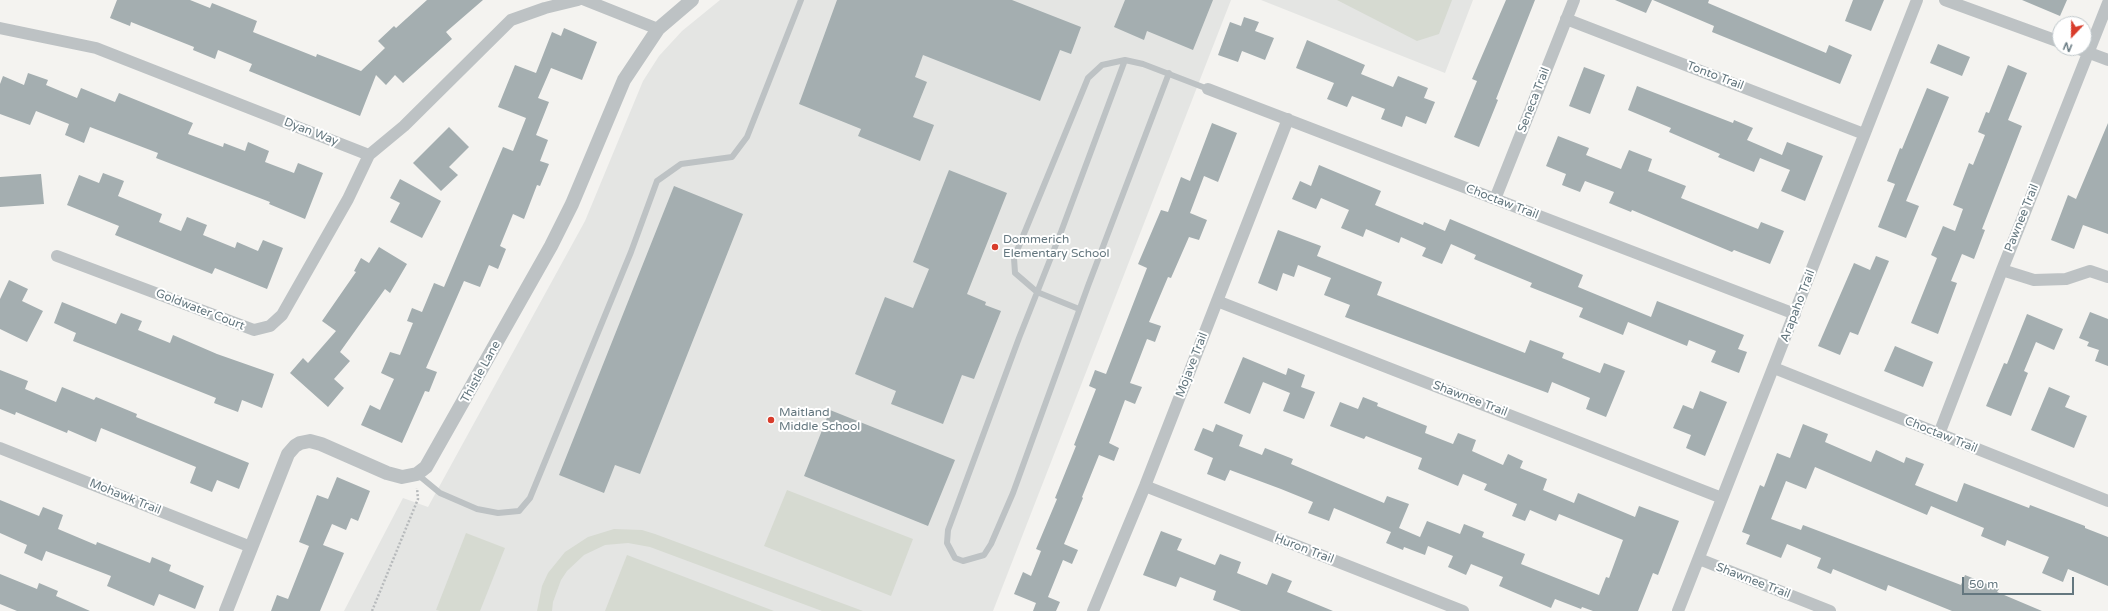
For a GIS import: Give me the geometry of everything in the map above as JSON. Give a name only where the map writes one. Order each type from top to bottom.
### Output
[{"type":"street","points":[[370,155],[404,126],[511,20],[545,8],[578,0]]},
{"type":"street","points":[[585,0],[658,30]]},
{"type":"street","name":"Thistle Lane","points":[[417,474],[426,467],[434,455],[550,246],[572,204],[624,80],[658,30],[692,0]]},
{"type":"street","name":"Seneca Trail","points":[[1495,199],[1574,0]]},
{"type":"street","name":"Arapaho Trail","points":[[1678,611],[1796,314],[1864,134],[1917,0]]},
{"type":"street","points":[[1945,0],[2052,39]]},
{"type":"street","name":"Pawnee Trail","points":[[2092,42],[2108,3]]},
{"type":"street","name":"Tonto Trail","points":[[1566,19],[1864,134]]},
{"type":"street","name":"Dyan Way","points":[[0,28],[96,48],[370,155]]},
{"type":"street","points":[[2092,54],[2108,60]]},
{"type":"street","name":"Pawnee Trail","points":[[1939,434],[2086,56]]},
{"type":"street","name":"Choctaw Trail","points":[[1208,89],[1796,314]]},
{"type":"street","name":"Mojave Trail","points":[[1093,611],[1145,486],[1288,119]]},
{"type":"street","name":"Goldwater Court","points":[[57,256],[254,330],[270,326],[282,315],[348,199],[370,155]]},
{"type":"street","points":[[2002,270],[2034,280],[2066,279],[2090,270],[2108,277]]},
{"type":"street","name":"Shawnee Trail","points":[[1217,301],[1722,498]]},
{"type":"street","name":"Choctaw Trail","points":[[1774,368],[2108,501]]},
{"type":"street","points":[[226,611],[288,454],[300,442],[310,441],[321,444],[402,477],[417,474]]},
{"type":"street","name":"Mohawk Trail","points":[[0,448],[251,547]]},
{"type":"street","name":"Huron Trail","points":[[1145,486],[1463,611]]},
{"type":"street","name":"Shawnee Trail","points":[[1699,559],[1830,611]]},
{"type":"lane","points":[[417,474],[440,493],[477,508],[498,513],[519,511],[530,498],[631,252],[657,180],[681,164],[732,157],[747,137],[801,0]]},
{"type":"lane","points":[[1125,60],[948,530],[947,544],[955,558],[962,561],[984,555],[991,544],[1016,486],[1079,309],[1169,74]]},
{"type":"lane","points":[[1079,309],[1037,292],[1015,273],[1014,258],[1088,78],[1102,65],[1125,60],[1143,64],[1208,89]]},
{"type":"path","points":[[372,611],[418,499],[417,474]]},
{"type":"shaded area","name":"Maitland Middle School","points":[[720,0],[1231,0],[993,611],[344,611],[403,498],[428,507],[585,221],[643,81],[659,56],[682,31]]},
{"type":"shaded area","points":[[1261,0],[1473,0],[1445,73]]},
{"type":"shaded area","points":[[1337,0],[1452,0],[1439,34],[1417,41]]},
{"type":"shaded area","points":[[787,490],[913,539],[891,596],[764,546]]},
{"type":"shaded area","points":[[614,529],[642,530],[655,534],[863,611],[822,611],[650,547],[628,543],[605,545],[584,555],[567,571],[561,580],[553,602],[552,611],[537,611],[542,586],[548,573],[565,552],[588,537]]},
{"type":"shaded area","points":[[466,533],[505,548],[480,611],[436,610]]},
{"type":"shaded area","points":[[627,555],[774,611],[605,611]]},
{"type":"building","points":[[117,0],[190,0],[210,8],[212,3],[257,21],[253,32],[316,57],[317,54],[361,71],[385,48],[378,41],[394,26],[396,28],[427,0],[483,0],[446,32],[452,39],[403,83],[395,75],[386,85],[376,75],[360,116],[249,71],[252,64],[218,50],[215,59],[193,50],[194,47],[131,22],[130,26],[110,18]]},
{"type":"building","points":[[837,0],[1012,0],[1081,27],[1071,54],[1060,50],[1040,101],[923,55],[915,77],[927,82],[913,117],[934,125],[920,161],[858,136],[861,129],[799,104]]},
{"type":"building","points":[[1125,0],[1213,0],[1193,50],[1147,31],[1144,40],[1114,27]]},
{"type":"building","points":[[1506,0],[1535,0],[1496,99],[1498,100],[1479,147],[1454,137],[1477,81],[1472,79]]},
{"type":"building","points":[[1615,0],[1652,0],[1646,13]]},
{"type":"building","points":[[1653,0],[1709,0],[1708,3],[1826,53],[1829,45],[1852,55],[1840,84],[1712,32],[1714,26]]},
{"type":"building","points":[[1853,0],[1884,0],[1871,31],[1845,21]]},
{"type":"building","points":[[2022,0],[2067,0],[2060,16]]},
{"type":"building","points":[[1244,17],[1259,22],[1255,31],[1274,38],[1265,60],[1242,51],[1238,62],[1218,55],[1230,22],[1241,26]]},
{"type":"building","points":[[564,28],[597,42],[582,80],[551,68],[538,98],[549,102],[536,135],[548,140],[540,161],[549,164],[540,186],[537,185],[524,219],[513,214],[500,246],[506,249],[498,269],[489,265],[480,287],[464,281],[426,368],[437,372],[429,392],[425,391],[402,443],[361,425],[370,405],[380,410],[394,379],[381,373],[390,352],[400,355],[413,323],[407,321],[412,308],[422,312],[434,283],[444,287],[503,147],[513,151],[526,118],[498,107],[515,65],[536,73],[552,32],[561,36]]},
{"type":"building","points":[[1307,40],[1365,65],[1361,74],[1393,87],[1398,76],[1428,88],[1424,98],[1435,102],[1426,124],[1406,116],[1402,127],[1381,119],[1385,109],[1352,96],[1347,107],[1327,99],[1334,83],[1296,68]]},
{"type":"building","points":[[1938,44],[1970,57],[1962,76],[1930,63]]},
{"type":"building","points":[[2008,65],[2027,73],[2008,120],[2022,126],[1982,229],[1985,230],[1974,259],[1962,254],[1951,281],[1957,283],[1938,334],[1911,323],[1937,258],[1931,255],[1943,226],[1955,231],[1963,209],[1953,205],[1969,163],[1973,165],[1985,135],[1978,132],[1986,112],[1989,113]]},
{"type":"building","points":[[1584,67],[1605,75],[1590,114],[1569,106]]},
{"type":"building","points":[[28,73],[48,80],[46,85],[77,98],[81,88],[115,102],[119,93],[193,123],[188,134],[223,147],[224,143],[245,151],[248,142],[269,151],[265,162],[294,173],[298,163],[323,173],[305,219],[269,204],[270,202],[156,158],[158,153],[90,127],[84,143],[65,135],[69,124],[36,111],[30,125],[0,114],[0,84],[3,76],[24,85]]},
{"type":"building","points":[[1637,86],[1733,123],[1734,120],[1753,128],[1747,140],[1782,155],[1787,142],[1823,156],[1805,201],[1781,191],[1790,170],[1760,158],[1754,172],[1718,157],[1720,154],[1669,132],[1671,128],[1628,110]]},
{"type":"building","points":[[1927,88],[1949,97],[1906,201],[1919,206],[1906,238],[1878,227],[1895,184],[1887,181]]},
{"type":"building","points":[[1212,123],[1237,133],[1218,182],[1204,176],[1190,213],[1207,220],[1199,240],[1189,237],[1171,278],[1168,277],[1149,322],[1161,326],[1155,342],[1147,339],[1130,383],[1142,387],[1135,404],[1125,400],[1109,443],[1119,448],[1114,461],[1099,455],[1082,497],[1083,498],[1064,544],[1078,550],[1072,564],[1063,560],[1048,597],[1060,602],[1056,611],[1033,611],[1036,603],[1014,594],[1023,572],[1031,576],[1041,551],[1036,549],[1057,499],[1055,498],[1076,446],[1074,445],[1096,389],[1089,386],[1095,370],[1106,374],[1147,268],[1138,264],[1161,210],[1168,212],[1181,177],[1190,181]]},
{"type":"building","points":[[2108,123],[2108,234],[2083,225],[2074,249],[2051,240],[2068,195],[2076,199]]},
{"type":"building","points":[[449,127],[469,147],[449,167],[458,175],[441,191],[413,163]]},
{"type":"building","points":[[1558,136],[1589,148],[1586,155],[1621,169],[1629,150],[1652,159],[1648,171],[1686,186],[1681,198],[1758,229],[1761,222],[1784,231],[1770,264],[1734,250],[1732,252],[1632,210],[1631,212],[1609,203],[1614,192],[1585,181],[1580,192],[1562,185],[1566,174],[1546,166]]},
{"type":"building","points":[[1319,165],[1381,191],[1375,205],[1423,225],[1424,222],[1445,231],[1450,219],[1583,275],[1578,287],[1651,317],[1657,301],[1744,335],[1738,349],[1747,352],[1739,373],[1711,362],[1716,351],[1689,340],[1687,346],[1628,322],[1623,335],[1579,317],[1583,308],[1530,287],[1532,283],[1474,259],[1476,255],[1451,244],[1442,264],[1422,256],[1426,248],[1401,237],[1399,243],[1366,229],[1363,237],[1341,228],[1349,210],[1321,198],[1316,209],[1292,199],[1300,181],[1311,186]]},
{"type":"building","points":[[949,170],[1007,193],[967,294],[986,302],[985,305],[1001,311],[974,379],[962,375],[943,424],[891,404],[896,391],[855,374],[885,297],[913,308],[929,269],[913,262]]},
{"type":"building","points":[[103,173],[124,181],[118,196],[162,214],[159,222],[181,231],[187,217],[207,225],[203,235],[235,248],[237,242],[258,251],[263,240],[283,248],[267,289],[215,268],[212,274],[115,235],[119,226],[67,205],[79,175],[99,183]]},
{"type":"building","points":[[41,174],[44,204],[0,207],[0,177]]},
{"type":"building","points":[[400,179],[441,201],[422,238],[390,222],[400,203],[390,198]]},
{"type":"building","points":[[674,186],[743,214],[640,474],[615,465],[604,493],[559,475]]},
{"type":"building","points":[[1278,230],[1321,246],[1317,256],[1382,282],[1377,295],[1525,353],[1530,340],[1564,353],[1562,358],[1600,373],[1604,363],[1625,371],[1606,417],[1586,409],[1590,398],[1552,382],[1548,393],[1345,317],[1350,305],[1324,295],[1331,278],[1298,265],[1294,277],[1283,273],[1277,291],[1258,283]]},
{"type":"building","points":[[379,247],[407,264],[390,293],[385,289],[340,352],[350,361],[334,379],[344,388],[328,407],[290,373],[303,358],[308,363],[336,331],[322,321],[356,272],[354,271],[361,258],[369,263]]},
{"type":"building","points":[[1876,256],[1889,261],[1858,335],[1850,332],[1840,355],[1818,346],[1854,263],[1870,270]]},
{"type":"building","points":[[9,280],[28,289],[22,301],[43,311],[27,342],[0,329],[0,299]]},
{"type":"building","points":[[62,302],[116,324],[121,313],[142,321],[138,330],[170,343],[173,335],[217,354],[274,374],[262,408],[242,400],[238,412],[214,403],[216,398],[73,341],[76,333],[54,323]]},
{"type":"building","points":[[2090,312],[2108,319],[2108,366],[2095,361],[2099,350],[2087,346],[2089,342],[2079,338]]},
{"type":"building","points":[[2027,314],[2063,329],[2054,350],[2036,342],[2024,371],[2028,373],[2011,416],[1986,406],[2004,363],[2007,364]]},
{"type":"building","points":[[1895,346],[1933,362],[1923,387],[1884,371]]},
{"type":"building","points":[[1243,357],[1286,375],[1288,368],[1305,375],[1301,387],[1315,392],[1304,419],[1283,411],[1290,393],[1263,382],[1250,414],[1224,403]]},
{"type":"building","points":[[0,370],[28,381],[25,389],[56,402],[62,387],[94,400],[96,397],[137,414],[136,417],[249,463],[239,489],[217,480],[212,492],[190,483],[196,467],[101,428],[96,442],[68,430],[67,433],[16,412],[15,415],[0,409]]},
{"type":"building","points":[[2049,387],[2070,396],[2065,407],[2087,416],[2074,448],[2031,430]]},
{"type":"building","points":[[1700,391],[1727,402],[1705,456],[1686,448],[1691,435],[1673,428],[1683,405],[1693,409]]},
{"type":"building","points":[[1363,397],[1378,403],[1377,406],[1427,426],[1425,433],[1453,444],[1458,433],[1476,440],[1472,451],[1503,465],[1508,454],[1523,461],[1520,468],[1547,479],[1543,490],[1574,503],[1578,493],[1635,517],[1639,506],[1679,521],[1658,575],[1653,573],[1638,611],[1593,611],[1582,607],[1581,609],[1555,599],[1551,608],[1499,586],[1503,577],[1471,564],[1466,575],[1448,567],[1453,556],[1428,546],[1425,555],[1404,547],[1403,550],[1386,543],[1391,532],[1334,508],[1329,521],[1308,513],[1313,502],[1281,489],[1230,470],[1225,481],[1207,474],[1213,458],[1194,450],[1203,428],[1213,432],[1216,424],[1243,435],[1239,446],[1262,455],[1265,448],[1293,459],[1291,464],[1384,503],[1387,496],[1409,504],[1399,528],[1420,537],[1427,521],[1460,534],[1464,524],[1484,532],[1482,537],[1525,554],[1521,564],[1599,595],[1606,577],[1609,578],[1623,540],[1559,514],[1556,521],[1530,510],[1525,521],[1512,516],[1517,504],[1484,490],[1487,484],[1463,474],[1458,486],[1418,469],[1422,458],[1366,436],[1364,439],[1330,426],[1340,402],[1358,409]]},
{"type":"building","points":[[830,410],[955,460],[928,526],[804,476]]},
{"type":"building","points":[[1803,424],[1828,434],[1825,442],[1871,462],[1876,450],[1904,463],[1906,457],[1924,464],[1915,485],[1957,502],[1964,483],[2029,508],[2030,505],[2085,526],[2085,528],[2108,537],[2108,586],[2068,569],[2063,582],[2042,573],[2049,557],[2007,540],[2005,546],[1981,536],[1984,528],[1931,506],[1927,515],[1815,467],[1806,489],[1786,481],[1771,519],[1801,530],[1803,525],[1961,585],[1965,575],[1999,589],[1997,592],[2042,611],[1952,611],[1888,585],[1886,591],[1833,569],[1831,574],[1817,568],[1821,558],[1787,544],[1781,558],[1746,544],[1750,535],[1742,532],[1760,485],[1764,487],[1777,453],[1790,458]]},
{"type":"building","points":[[337,477],[370,491],[358,521],[351,518],[346,530],[332,524],[323,545],[344,553],[320,611],[271,611],[277,595],[288,599],[309,546],[299,542],[317,495],[328,499]]},
{"type":"building","points":[[0,500],[39,516],[43,507],[63,515],[58,529],[96,545],[97,542],[150,563],[152,557],[171,565],[169,571],[204,586],[195,609],[159,594],[154,606],[107,586],[111,576],[46,551],[42,561],[24,553],[27,545],[0,533]]},
{"type":"building","points":[[1161,531],[1182,539],[1177,550],[1215,565],[1220,554],[1241,562],[1237,573],[1267,585],[1272,573],[1292,581],[1287,592],[1333,611],[1241,611],[1213,600],[1216,591],[1180,577],[1176,587],[1143,575]]},
{"type":"building","points":[[0,574],[37,589],[39,583],[58,591],[56,596],[90,611],[17,611],[0,604]]},
{"type":"place","name":"Dommerich Elementary School","points":[[995,247]]},
{"type":"place","name":"Maitland Middle School","points":[[771,420]]}]
